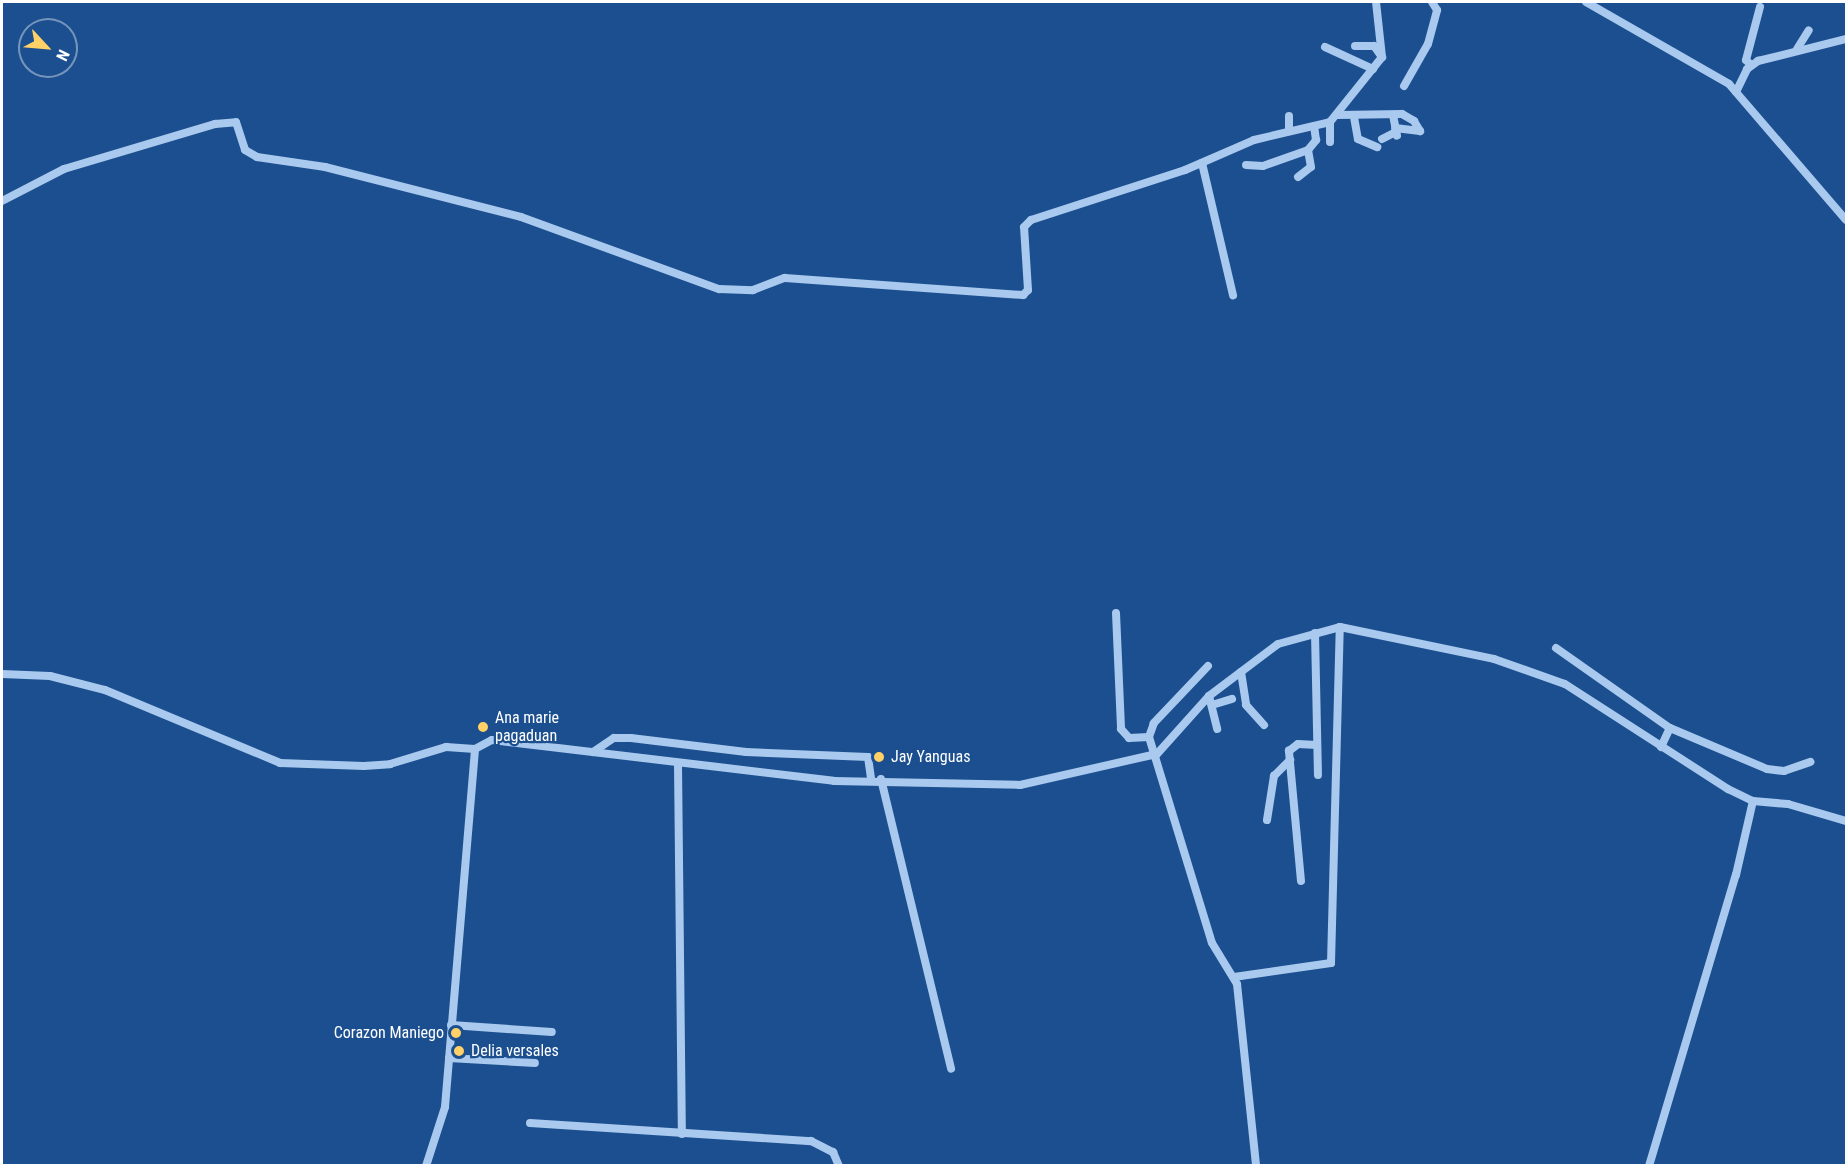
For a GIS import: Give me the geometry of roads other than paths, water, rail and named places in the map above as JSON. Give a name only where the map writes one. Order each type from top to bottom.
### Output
[{"type":"street","points":[[2,201],[64,169],[236,122],[245,150],[257,157],[325,167],[521,217],[719,289],[753,290],[785,278],[1023,295],[1028,290],[1024,232],[1028,222],[1202,163],[1254,140],[1330,122],[1338,115],[1382,57],[1376,2]]},
{"type":"street","points":[[1404,87],[1428,44],[1437,10],[1432,2]]},
{"type":"street","points":[[1586,2],[1736,92],[1846,220]]},
{"type":"street","points":[[1751,66],[1746,60],[1760,7]]},
{"type":"street","points":[[1797,48],[1809,30]]},
{"type":"street","points":[[1736,92],[1751,66],[1797,48],[1846,39]]},
{"type":"street","points":[[1355,46],[1374,46],[1382,57]]},
{"type":"street","points":[[1325,47],[1373,69]]},
{"type":"street","points":[[1338,115],[1409,116],[1420,131],[1396,132],[1382,139]]},
{"type":"street","points":[[1393,115],[1396,132]]},
{"type":"street","points":[[1289,116],[1289,131]]},
{"type":"street","points":[[1354,117],[1358,139],[1377,147]]},
{"type":"street","points":[[1330,122],[1330,142]]},
{"type":"street","points":[[1246,165],[1263,166],[1308,150],[1316,140],[1314,126]]},
{"type":"street","points":[[1298,177],[1311,167],[1308,150]]},
{"type":"street","points":[[1202,163],[1233,295]]},
{"type":"street","points":[[1116,613],[1121,729],[1129,738],[1149,737]]},
{"type":"street","points":[[1234,977],[1331,963],[1340,627]]},
{"type":"street","points":[[2,674],[50,676],[105,690],[280,763],[364,766],[390,764],[446,747],[475,748],[502,741],[834,781],[881,779],[1010,786],[1157,754],[1241,672],[1288,639],[1340,627],[1494,659],[1565,684],[1584,692],[1634,732],[1662,746],[1753,801],[1788,804],[1846,821]]},
{"type":"street","points":[[1315,633],[1318,775]]},
{"type":"street","points":[[1556,648],[1670,729],[1767,769],[1784,771],[1810,762]]},
{"type":"street","points":[[1208,666],[1154,723],[1149,737],[1157,754],[1212,943],[1234,977],[1256,1166]]},
{"type":"street","points":[[1241,672],[1246,705],[1264,725]]},
{"type":"street","points":[[1210,701],[1232,699]]},
{"type":"street","points":[[1210,701],[1217,729]]},
{"type":"street","points":[[1662,746],[1670,729]]},
{"type":"street","points":[[593,752],[614,738],[631,738],[746,752],[863,757],[871,762],[871,779]]},
{"type":"street","points":[[1301,881],[1290,760],[1291,746],[1317,745]]},
{"type":"street","points":[[426,1166],[445,1107],[475,748]]},
{"type":"street","points":[[1267,820],[1274,776],[1290,760]]},
{"type":"street","points":[[678,764],[681,1134]]},
{"type":"street","points":[[881,779],[951,1069]]},
{"type":"street","points":[[1649,1166],[1736,875],[1753,801]]},
{"type":"street","points":[[452,1025],[552,1032]]},
{"type":"street","points":[[449,1058],[535,1063]]},
{"type":"street","points":[[530,1124],[812,1141],[833,1152],[839,1166]]},
{"type":"place","name":"Ana marie pagaduan","points":[[483,727]]},
{"type":"place","name":"Jay Yanguas","points":[[879,757]]},
{"type":"place","name":"Corazon Maniego","points":[[456,1033]]},
{"type":"place","name":"Delia versales","points":[[459,1051]]}]
